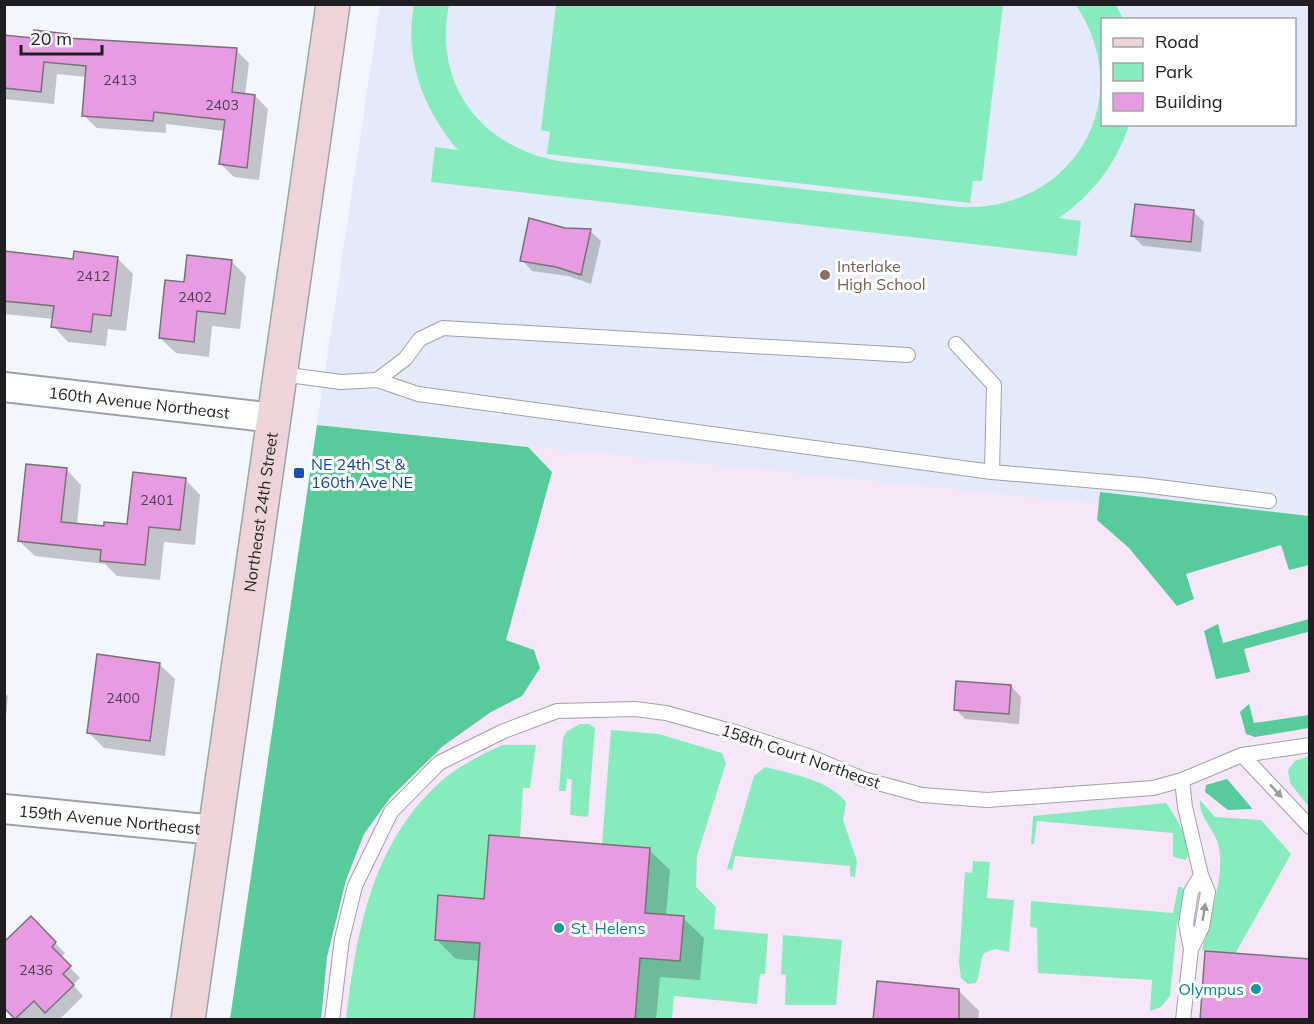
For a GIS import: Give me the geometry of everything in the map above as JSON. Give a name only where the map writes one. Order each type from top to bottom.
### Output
[{"type":"main road","name":"Northeast 24th Street","points":[[188,1020],[276,418],[333,4]]},
{"type":"street","name":"160th Avenue Northeast","points":[[4,387],[276,418]]},
{"type":"street","name":"159th Avenue Northeast","points":[[4,809],[215,831]]},
{"type":"lane","points":[[377,380],[405,359],[420,339],[443,328],[908,355]]},
{"type":"lane","points":[[956,344],[994,385],[992,472]]},
{"type":"lane","points":[[281,374],[341,382],[377,380],[418,394],[992,472],[1143,485],[1269,501]]},
{"type":"lane","name":"158th Court Northeast","points":[[332,1020],[342,939],[355,886],[391,812],[439,763],[504,731],[557,711],[635,709],[666,713],[738,732],[811,757],[863,779],[922,795],[987,800],[1153,788],[1182,780],[1242,755],[1310,745]]},
{"type":"lane","points":[[1242,755],[1310,827]]},
{"type":"lane","points":[[1182,780],[1185,807],[1201,875],[1191,892],[1186,924],[1191,949],[1183,1020]]},
{"type":"shaded area","name":"Interlake High School","points":[[380,5],[1309,5],[1309,525],[317,425]]},
{"type":"shaded area","points":[[317,425],[1309,525],[1309,1019],[230,1020]]},
{"type":"green space","points":[[414,5],[449,5],[446,34],[448,61],[456,85],[468,107],[485,126],[506,141],[530,153],[558,161],[959,207],[999,204],[1034,191],[1063,170],[1084,144],[1097,112],[1100,77],[1094,41],[1076,5],[1116,5],[1122,18],[1101,18],[1101,126],[1129,126],[1118,152],[1102,177],[1083,198],[1059,218],[1081,221],[1077,256],[431,182],[435,147],[458,150],[435,118],[419,82],[414,64],[412,25]]},
{"type":"green space","points":[[556,5],[1003,5],[982,181],[973,181],[970,203],[547,154],[550,132],[541,130]]},
{"type":"green space","points":[[317,425],[528,447],[552,472],[506,640],[534,650],[540,668],[522,696],[491,712],[443,746],[390,798],[364,834],[346,880],[327,957],[321,1019],[230,1019]]},
{"type":"green space","points":[[1100,492],[1309,516],[1309,565],[1289,570],[1281,545],[1186,574],[1194,599],[1177,606],[1129,548],[1097,520]]},
{"type":"green space","points":[[1309,619],[1309,638],[1308,632],[1244,649],[1250,672],[1216,679],[1204,631],[1218,624],[1223,643]]},
{"type":"green space","points":[[1249,704],[1254,723],[1309,715],[1309,728],[1255,737],[1246,734],[1240,712]]},
{"type":"green space","points":[[580,724],[589,724],[595,728],[588,817],[570,815],[572,780],[567,778],[566,791],[559,791],[563,738],[567,731]]},
{"type":"green space","points":[[611,730],[659,734],[722,753],[726,763],[697,856],[696,887],[716,907],[714,929],[768,934],[765,974],[760,974],[757,1004],[674,996],[672,1019],[635,1019],[640,958],[680,961],[684,916],[645,913],[650,848],[602,844]]},
{"type":"green space","points":[[502,745],[536,745],[530,788],[523,788],[520,838],[489,835],[484,899],[438,895],[435,939],[480,943],[474,1019],[346,1020],[355,956],[370,894],[396,836],[414,810],[436,786],[467,763]]},
{"type":"green space","points":[[1310,756],[1309,807],[1290,783],[1288,770],[1295,761]]},
{"type":"green space","points":[[765,767],[820,783],[839,794],[846,802],[843,820],[857,861],[855,877],[850,876],[850,866],[735,856],[732,870],[727,869],[754,776]]},
{"type":"green space","points":[[1227,779],[1253,809],[1228,810],[1205,792],[1206,785]]},
{"type":"green space","points":[[1200,800],[1215,817],[1261,820],[1291,854],[1235,954],[1202,950],[1218,886],[1220,860],[1217,841],[1202,812]]},
{"type":"green space","points":[[1166,803],[1179,823],[1185,839],[1188,854],[1186,860],[1173,857],[1173,833],[1037,821],[1034,844],[1031,844],[1033,816]]},
{"type":"green space","points":[[973,861],[990,862],[987,898],[1014,900],[1009,952],[995,949],[984,953],[976,983],[968,984],[961,978],[959,963],[965,872],[972,873]]},
{"type":"green space","points":[[1178,887],[1182,887],[1184,891],[1177,925],[1170,996],[1161,1007],[1150,1011],[1152,980],[1038,973],[1037,928],[1030,927],[1031,901],[1173,913]]},
{"type":"green space","points":[[783,935],[842,940],[836,1005],[785,1005],[786,975],[781,974]]},
{"type":"building","points":[[34,30],[67,34],[66,38],[237,48],[232,92],[255,95],[247,168],[219,164],[225,120],[154,112],[153,121],[82,116],[86,66],[44,62],[41,92],[4,88],[4,35],[33,38]]},
{"type":"building","points":[[1135,204],[1194,210],[1191,242],[1131,236]]},
{"type":"building","points":[[529,218],[565,228],[591,229],[581,275],[556,267],[520,261]]},
{"type":"building","points":[[4,251],[73,259],[74,251],[118,257],[111,316],[93,314],[91,332],[51,327],[54,306],[4,301]]},
{"type":"building","points":[[187,255],[232,260],[225,314],[197,311],[194,342],[159,338],[165,280],[184,282]]},
{"type":"building","points":[[26,464],[67,468],[61,522],[104,526],[104,522],[127,524],[133,472],[186,478],[180,530],[149,527],[145,565],[100,561],[101,550],[18,541]]},
{"type":"building","points":[[97,654],[160,663],[150,741],[87,733]]},
{"type":"building","points":[[956,681],[1011,685],[1009,714],[954,710]]},
{"type":"building","name":"St. Helens","points":[[489,835],[650,848],[645,913],[684,916],[680,961],[640,958],[635,1020],[474,1020],[480,943],[435,940],[438,895],[484,899]]},
{"type":"building","points":[[31,916],[56,942],[52,947],[71,966],[63,974],[74,985],[45,1013],[34,1001],[15,1019],[4,1008],[4,942]]},
{"type":"building","name":"Olympus","points":[[1205,951],[1310,959],[1310,1020],[1200,1020]]},
{"type":"building","points":[[877,981],[959,989],[959,1020],[873,1020]]},
{"type":"place","name":"Interlake High School","points":[[825,275]]},
{"type":"place","name":"NE 24th St & 160th Ave NE","points":[[299,473]]},
{"type":"place","name":"St. Helens","points":[[559,928]]},
{"type":"place","name":"Olympus","points":[[1256,989]]}]
